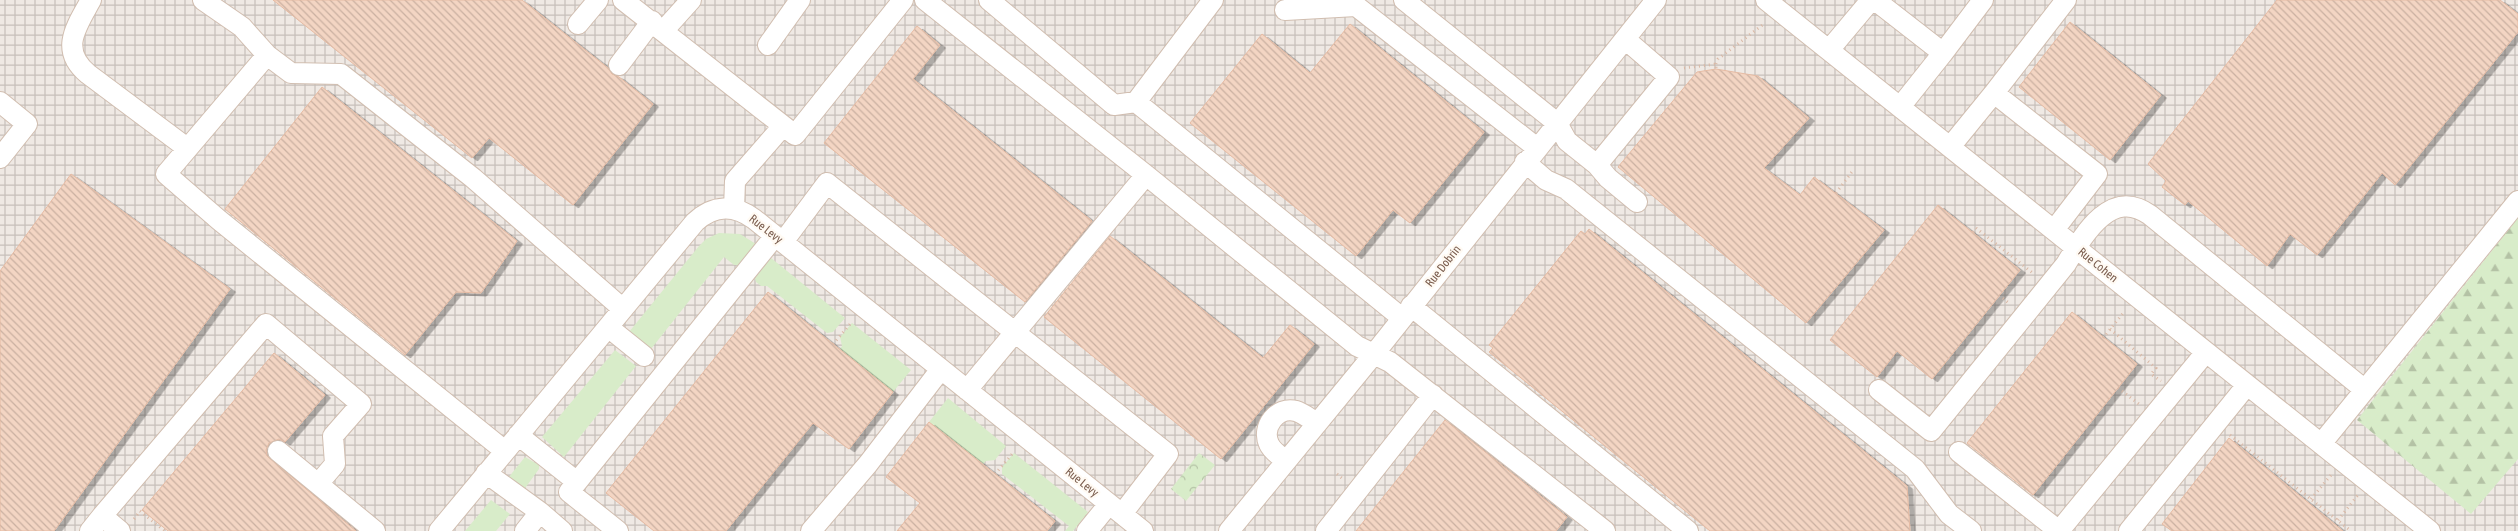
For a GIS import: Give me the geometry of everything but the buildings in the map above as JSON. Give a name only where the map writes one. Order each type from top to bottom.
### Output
[{"type":"street","points":[[91,0],[74,34],[72,51],[75,61],[88,74],[187,148]]},
{"type":"street","points":[[203,0],[242,27],[267,55],[291,73],[341,74],[473,178],[623,309]]},
{"type":"street","points":[[578,24],[598,0]]},
{"type":"street","points":[[623,0],[795,135],[903,0]]},
{"type":"street","points":[[619,64],[658,26],[691,0]]},
{"type":"street","points":[[768,45],[800,0]]},
{"type":"street","points":[[925,0],[1146,174],[1357,346],[1390,362],[1598,529]]},
{"type":"street","points":[[988,0],[1114,105],[1136,102],[1213,0]]},
{"type":"street","points":[[1404,0],[1557,123],[1567,141],[1597,165],[1608,178],[1637,202]]},
{"type":"street","name":"Rue Dobrin","points":[[1228,531],[1374,354],[1656,0]]},
{"type":"street","name":"Rue Cohen","points":[[1766,0],[2430,531]]},
{"type":"street","points":[[1829,50],[1871,0]]},
{"type":"street","points":[[1875,0],[1942,53]]},
{"type":"street","points":[[1900,107],[1983,0]]},
{"type":"street","points":[[1950,147],[2066,0]]},
{"type":"street","points":[[1285,10],[1356,6],[1531,155],[1546,180],[1566,189],[1915,469],[1949,514],[1971,531]]},
{"type":"street","points":[[1597,165],[1669,77],[1625,39]]},
{"type":"street","points":[[267,55],[166,174],[219,220],[505,451]]},
{"type":"street","points":[[1994,92],[2098,174],[2054,230]]},
{"type":"street","points":[[0,102],[27,124],[0,158]]},
{"type":"street","points":[[1136,102],[1688,531]]},
{"type":"street","points":[[734,209],[735,181],[783,126]]},
{"type":"street","points":[[967,390],[1146,174]]},
{"type":"street","points":[[618,531],[569,492],[827,183],[1014,334],[1168,454],[1116,509],[1087,531]]},
{"type":"street","points":[[2321,444],[2518,201]]},
{"type":"street","points":[[1879,390],[1930,431],[2066,264],[2076,248],[2110,210],[2126,205],[2142,209],[2365,390]]},
{"type":"street","name":"Rue Levy","points":[[439,531],[701,217],[714,210],[734,209],[747,214],[779,239],[1141,530]]},
{"type":"street","points":[[96,524],[266,324],[360,404],[333,436],[335,464],[318,484]]},
{"type":"street","points":[[608,327],[644,356]]},
{"type":"street","points":[[1959,452],[2059,531],[2206,352]]},
{"type":"street","points":[[811,531],[868,464],[941,369]]},
{"type":"street","points":[[2129,531],[2247,385]]},
{"type":"street","points":[[1326,531],[1433,396]]},
{"type":"street","points":[[1286,461],[1272,450],[1267,439],[1268,428],[1275,415],[1285,411],[1294,411],[1317,423]]},
{"type":"street","points":[[518,435],[577,482]]},
{"type":"street","points":[[278,451],[375,531]]},
{"type":"street","points":[[486,474],[540,512],[562,531]]},
{"type":"street","points":[[525,531],[540,512]]},
{"type":"street","points":[[96,524],[125,528]]},
{"type":"path","points":[[1716,69],[1718,59],[1763,24]]},
{"type":"path","points":[[1679,69],[1716,64]]},
{"type":"path","points":[[1836,193],[1854,169]]},
{"type":"path","points":[[1973,232],[1976,228],[2041,280]]},
{"type":"path","points":[[1999,295],[2004,300]]},
{"type":"path","points":[[2104,338],[2123,312]]},
{"type":"path","points":[[833,344],[852,322]]},
{"type":"path","points":[[2110,329],[2156,368],[2151,374],[2167,385]]},
{"type":"path","points":[[2118,388],[2132,398]]},
{"type":"path","points":[[2222,429],[2351,531]]},
{"type":"path","points":[[995,474],[1014,452]]},
{"type":"path","points":[[2311,500],[2328,478]]},
{"type":"path","points":[[2338,520],[2355,499]]},
{"type":"path","points":[[125,528],[140,511],[165,531]]},
{"type":"shaded area","points":[[0,0],[2518,0],[2518,531],[0,531]]},
{"type":"green space","points":[[2518,218],[2518,459],[2471,514],[2357,420]]},
{"type":"green space","points":[[719,233],[740,234],[756,244],[738,265],[734,265],[724,257],[651,349],[629,332],[699,246],[706,239]]},
{"type":"green space","points":[[771,258],[845,318],[833,332],[827,333],[767,286],[761,286],[756,282],[755,278]]},
{"type":"green space","points":[[852,323],[911,370],[893,392],[840,349],[842,346],[840,337]]},
{"type":"green space","points":[[615,350],[636,366],[564,457],[542,437]]},
{"type":"green space","points":[[948,398],[1006,446],[995,460],[986,461],[983,464],[929,422]]},
{"type":"green space","points":[[1014,453],[1088,512],[1073,531],[1065,531],[1069,526],[1002,474],[1002,467]]},
{"type":"green space","points":[[1199,453],[1215,465],[1186,501],[1171,489]]},
{"type":"green space","points":[[525,457],[539,465],[539,469],[523,491],[508,478]]},
{"type":"green space","points":[[491,500],[510,514],[496,531],[465,531]]}]
